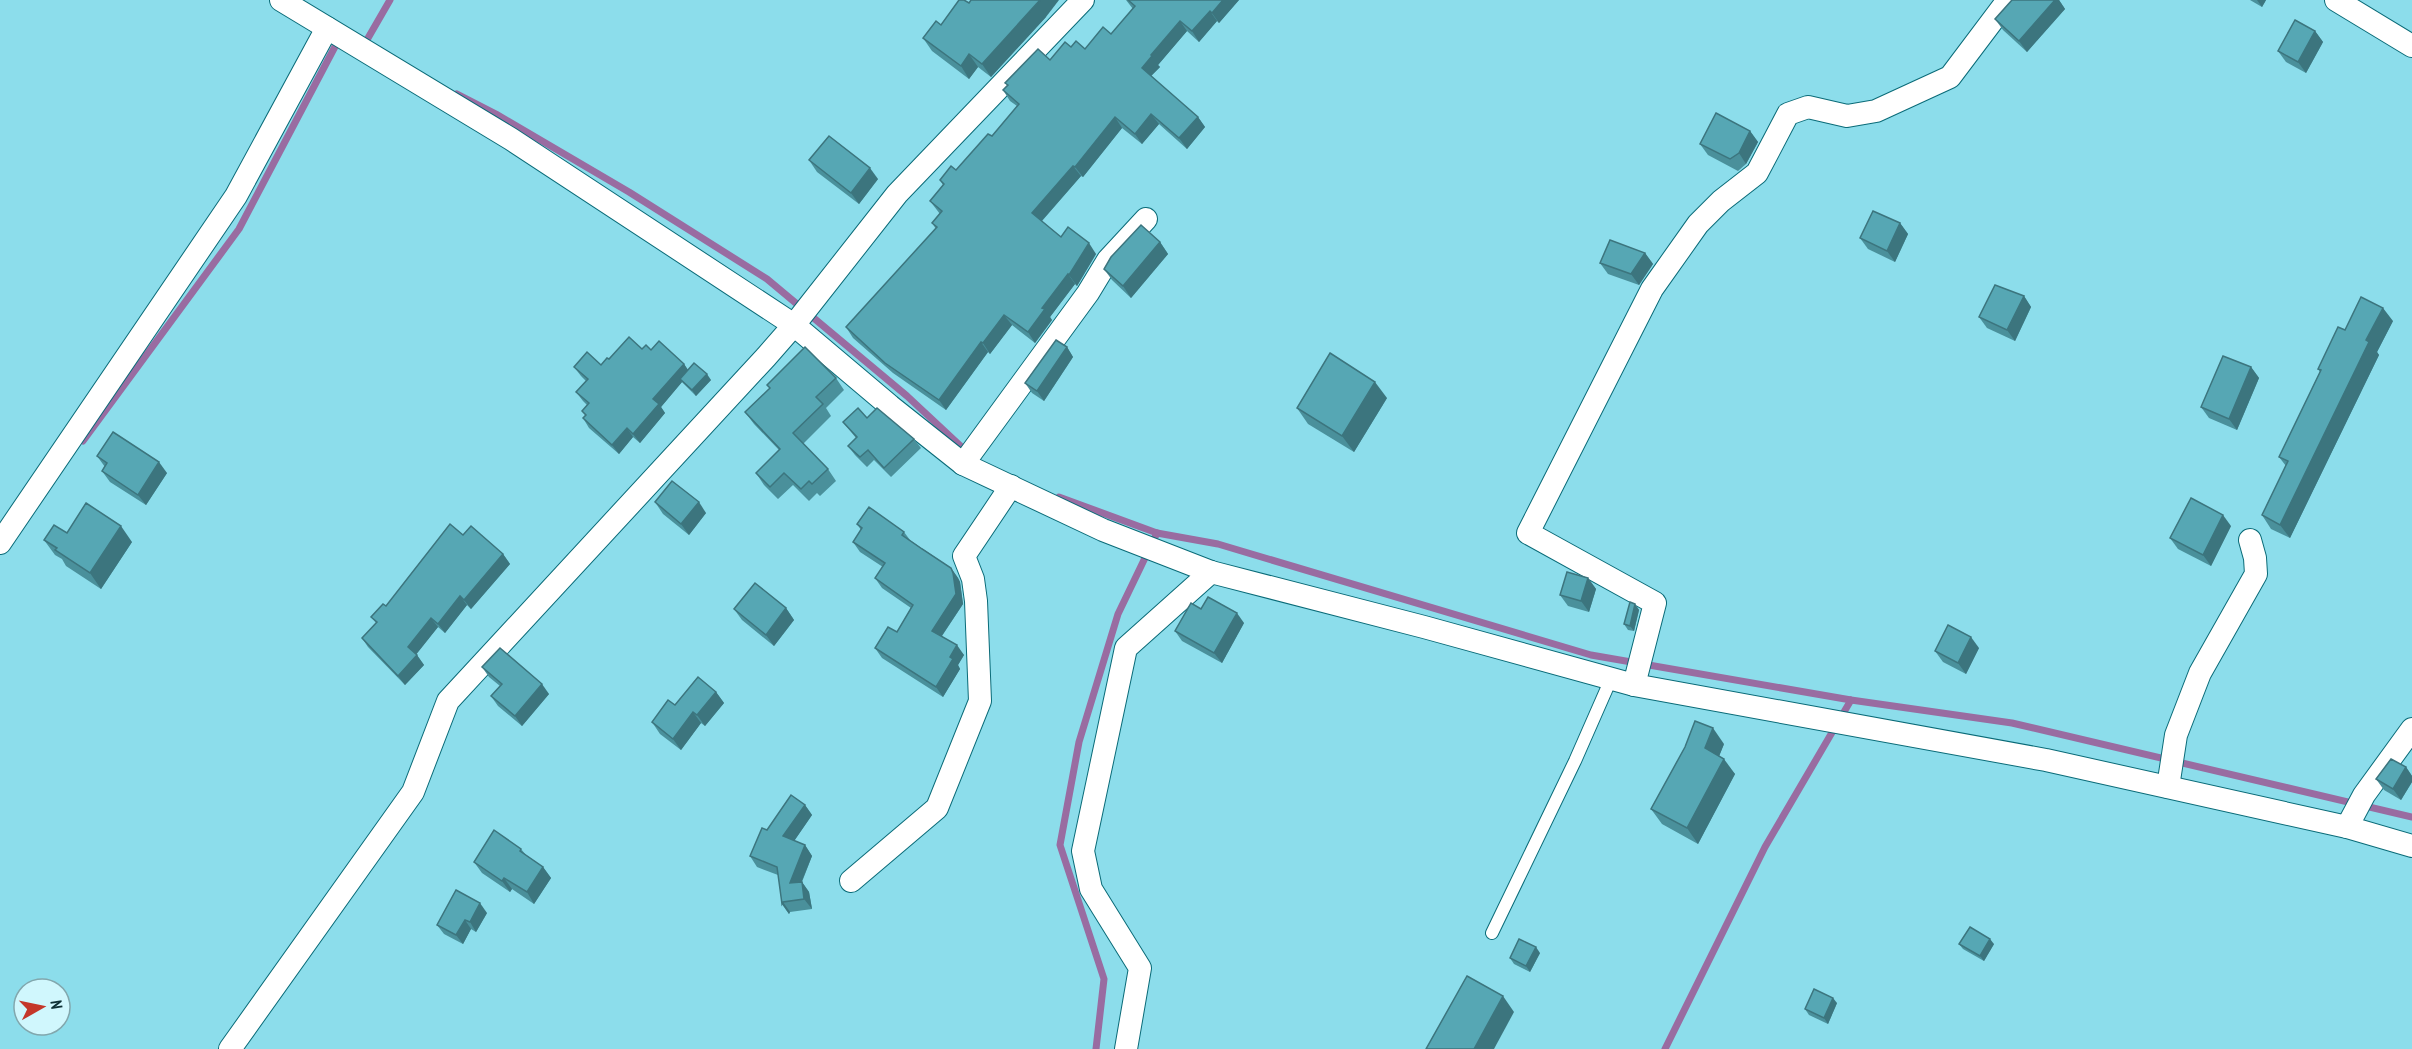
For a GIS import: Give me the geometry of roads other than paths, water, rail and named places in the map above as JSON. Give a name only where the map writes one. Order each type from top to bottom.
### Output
[{"type":"street","points":[[281,0],[511,140],[794,325],[963,464],[1103,530],[1210,572],[1390,618],[1634,685],[2046,760],[2347,827],[2412,846]]},
{"type":"street","points":[[230,1049],[413,792],[448,701],[794,325],[897,194],[1083,0]]},
{"type":"street","points":[[1634,685],[1655,603],[1528,532],[1652,289],[1698,224],[1721,201],[1757,173],[1788,114],[1808,107],[1847,116],[1876,111],[1950,77],[2008,0]]},
{"type":"street","points":[[2336,0],[2412,46]]},
{"type":"street","points":[[0,543],[236,196],[327,28]]},
{"type":"street","points":[[963,464],[1088,293],[1108,260],[1146,219]]},
{"type":"street","points":[[851,881],[936,808],[980,701],[976,601],[973,579],[964,556],[1011,486]]},
{"type":"street","points":[[2168,787],[2176,735],[2200,673],[2256,574],[2250,540]]},
{"type":"street","points":[[1125,1049],[1140,968],[1090,889],[1083,851],[1126,648],[1210,572]]},
{"type":"street","points":[[2347,827],[2364,795],[2412,729]]},
{"type":"lane","points":[[1492,933],[1575,761],[1611,679]]},
{"type":"waterway","points":[[364,45],[390,0]]},
{"type":"waterway","points":[[83,441],[239,229],[339,39]]},
{"type":"waterway","points":[[457,94],[496,114],[629,192],[767,279],[907,396],[967,452]]},
{"type":"waterway","points":[[1059,497],[1157,533],[1218,544],[1591,655],[1851,700],[2012,723],[2412,817]]},
{"type":"waterway","points":[[1096,1049],[1104,979],[1060,845],[1079,742],[1118,614],[1157,533]]},
{"type":"waterway","points":[[1665,1049],[1765,847],[1851,700]]}]
